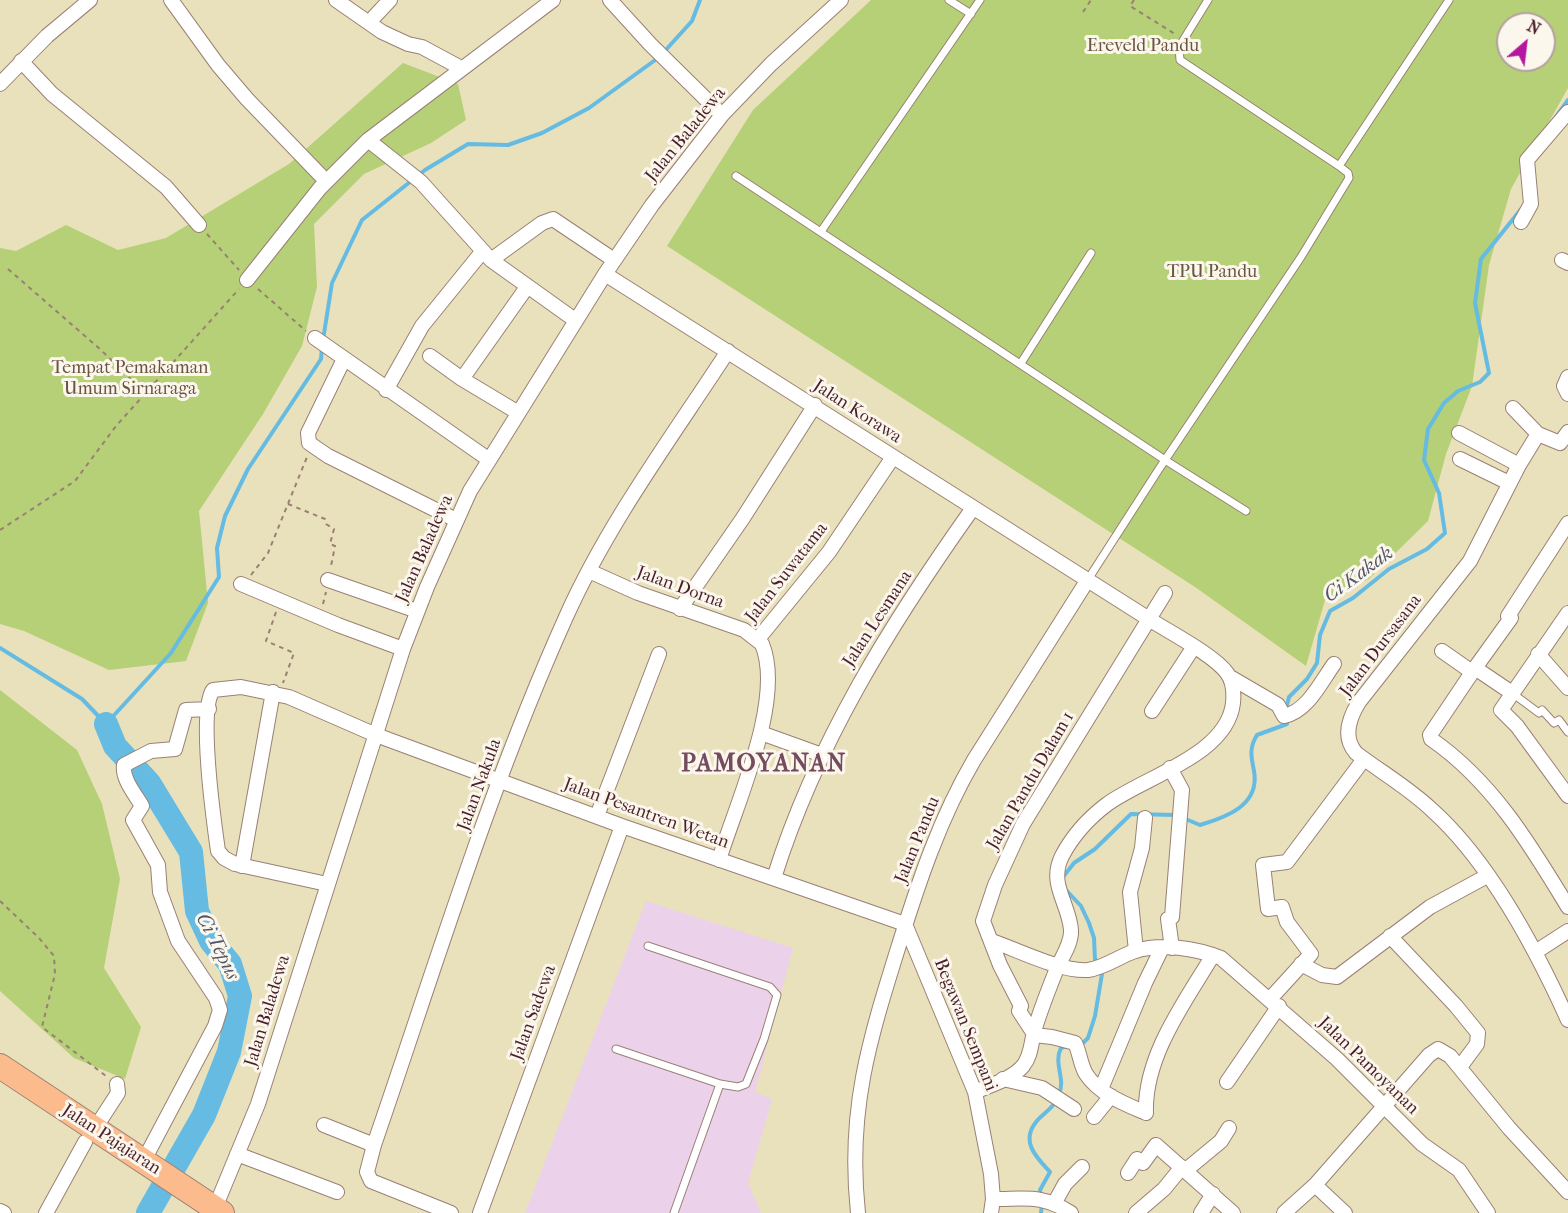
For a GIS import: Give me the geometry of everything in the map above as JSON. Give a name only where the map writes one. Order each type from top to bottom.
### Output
[{"type":"highway","name":"Jalan Pajajaran","points":[[0,1066],[89,1136],[143,1162],[165,1184]]},
{"type":"highway","name":"Jalan Pajajaran","points":[[0,1086],[89,1136],[211,1211]]},
{"type":"street","points":[[0,84],[21,61],[90,0]]},
{"type":"street","points":[[171,0],[218,65],[247,99],[326,181]]},
{"type":"street","points":[[336,0],[382,32],[408,45],[422,47],[461,68]]},
{"type":"street","points":[[374,17],[390,0]]},
{"type":"street","points":[[247,280],[326,181],[368,140],[553,0]]},
{"type":"street","points":[[610,0],[650,44],[722,115]]},
{"type":"street","name":"Jalan Baladewa","points":[[211,1211],[258,1104],[403,649],[456,520],[488,459],[517,412],[652,205],[722,115],[771,64],[841,0]]},
{"type":"street","points":[[21,61],[52,94],[166,187],[199,225]]},
{"type":"street","points":[[1521,222],[1531,204],[1527,160],[1568,112]]},
{"type":"street","points":[[368,140],[421,182],[487,256],[575,320]]},
{"type":"street","points":[[387,390],[422,326],[487,256],[542,223],[553,219],[614,260]]},
{"type":"street","name":"Jalan Korawa","points":[[605,274],[1088,581]]},
{"type":"street","points":[[462,379],[527,287]]},
{"type":"street","points":[[320,342],[488,459]]},
{"type":"street","name":"Jalan Nakula","points":[[451,1213],[371,1181],[367,1172],[374,1144],[500,780],[566,616],[589,571],[728,351]]},
{"type":"street","points":[[430,356],[462,379],[517,412]]},
{"type":"street","points":[[344,359],[307,439],[313,445],[456,520]]},
{"type":"street","points":[[1568,377],[1564,386],[1568,394]]},
{"type":"street","points":[[680,609],[743,518],[814,405]]},
{"type":"street","points":[[1513,408],[1538,434],[1560,443],[1568,432]]},
{"type":"street","points":[[1459,433],[1519,465]]},
{"type":"street","name":"Jalan Dursasana","points":[[1538,434],[1509,483],[1470,561],[1350,717],[1348,727],[1351,745],[1364,759],[1409,790],[1434,812],[1487,876],[1537,951],[1568,1020]]},
{"type":"street","name":"Jalan Suwatama","points":[[719,860],[765,711],[767,681],[765,650],[758,639],[829,552],[893,457]]},
{"type":"street","points":[[1460,459],[1509,483]]},
{"type":"street","name":"Jalan Lesmana","points":[[774,878],[822,755],[865,672],[973,508]]},
{"type":"street","points":[[1568,523],[1509,616],[1510,618],[1447,706],[1430,735],[1431,739],[1466,766],[1491,792],[1568,907]]},
{"type":"street","name":"Jalan Dorna","points":[[589,571],[680,609],[744,630],[758,639]]},
{"type":"street","points":[[328,580],[417,611]]},
{"type":"street","points":[[1088,581],[1193,648],[1222,668],[1230,677],[1278,705],[1287,715],[1302,708],[1334,664]]},
{"type":"street","name":"Jalan Pandu","points":[[858,1213],[853,1150],[868,1042],[905,924],[939,830],[959,785],[1088,581]]},
{"type":"street","points":[[243,585],[403,649]]},
{"type":"street","name":"Jalan Pandu Dalam 1","points":[[1034,1035],[1019,1011],[1021,1006],[1000,965],[984,921],[995,885],[1023,824],[1165,593]]},
{"type":"street","points":[[1568,613],[1564,629],[1539,654],[1501,710],[1517,726],[1568,796]]},
{"type":"street","points":[[1152,711],[1193,648]]},
{"type":"street","points":[[1442,651],[1512,693]]},
{"type":"street","points":[[597,816],[659,654]]},
{"type":"street","points":[[1539,654],[1568,688]]},
{"type":"street","points":[[975,1092],[1004,1079],[1023,1066],[1030,1055],[1034,1035],[1071,933],[1056,881],[1062,857],[1079,831],[1107,804],[1200,751],[1224,728],[1233,705],[1230,677]]},
{"type":"street","name":"Jalan Pesantren Wetan","points":[[209,709],[211,694],[219,688],[241,687],[276,693],[376,735],[622,826],[905,924]]},
{"type":"street","points":[[242,866],[276,693]]},
{"type":"street","points":[[143,1162],[215,1026],[220,1010],[216,998],[178,941],[167,916],[160,892],[158,865],[133,820],[134,815],[141,811],[142,806],[128,783],[124,765],[151,751],[175,749],[186,710],[209,709],[208,790],[218,851],[224,858],[242,866],[327,884]]},
{"type":"street","points":[[760,733],[822,755]]},
{"type":"street","points":[[1227,1082],[1275,1003],[1301,964],[1311,954],[1287,922],[1282,907],[1268,909],[1263,865],[1287,862],[1364,759]]},
{"type":"street","points":[[1094,1117],[1167,948],[1168,919],[1172,917],[1175,889],[1178,813],[1182,790],[1170,768]]},
{"type":"street","points":[[1136,951],[1130,891],[1142,848],[1145,818]]},
{"type":"street","name":"Jalan Sadewa","points":[[480,1213],[622,826]]},
{"type":"street","points":[[1301,964],[1322,975],[1337,977],[1430,907],[1487,876]]},
{"type":"street","name":"Begawan Sempani","points":[[905,924],[975,1092],[987,1151],[992,1206]]},
{"type":"street","points":[[1537,951],[1568,931]]},
{"type":"street","points":[[1389,936],[1456,1006],[1478,1033],[1477,1044],[1460,1067]]},
{"type":"street","points":[[992,941],[1059,965],[1086,970],[1136,951],[1167,948],[1213,955],[1157,1054],[1145,1095],[1146,1113],[1106,1093],[1087,1075],[1076,1046],[1052,1036],[1034,1035]]},
{"type":"street","name":"Jalan Pamoyanan","points":[[1213,955],[1234,968],[1337,1059],[1422,1144],[1459,1170],[1488,1213]]},
{"type":"street","points":[[1284,1213],[1314,1185],[1435,1050],[1447,1053],[1509,1128],[1568,1192]]},
{"type":"street","points":[[1004,1079],[1057,1096],[1074,1109]]},
{"type":"street","points":[[46,1213],[89,1136],[118,1093],[117,1084]]},
{"type":"street","points":[[324,1125],[374,1144]]},
{"type":"street","points":[[1136,1213],[1184,1169],[1221,1141],[1229,1128]]},
{"type":"street","points":[[1128,1173],[1137,1159],[1143,1163],[1156,1145],[1233,1213]]},
{"type":"street","points":[[237,1154],[337,1192]]},
{"type":"street","points":[[1049,1200],[1082,1167]]},
{"type":"street","points":[[1314,1185],[1345,1213]]},
{"type":"street","points":[[1201,1213],[1213,1194]]},
{"type":"street","points":[[992,1206],[1049,1200],[1071,1213]]},
{"type":"lane","points":[[949,0],[971,14]]},
{"type":"lane","points":[[822,230],[980,0]]},
{"type":"lane","points":[[1088,581],[1342,192],[1349,175],[1339,166],[1185,66],[1178,55],[1183,39],[1208,0]]},
{"type":"lane","points":[[1339,166],[1449,0]]},
{"type":"lane","points":[[736,176],[822,230],[1165,460],[1246,511]]},
{"type":"lane","points":[[1021,363],[1091,253]]},
{"type":"lane","points":[[1512,693],[1539,713],[1542,710],[1554,723],[1559,720],[1568,732]]},
{"type":"lane","points":[[616,1049],[720,1084],[738,1087],[746,1084],[764,1039],[777,995],[770,987],[648,946]]},
{"type":"lane","points":[[674,1213],[720,1084]]},
{"type":"path","points":[[1083,12],[1091,0]]},
{"type":"path","points":[[1134,0],[1130,6],[1183,39]]},
{"type":"path","points":[[199,225],[247,280],[320,342]]},
{"type":"path","points":[[8,269],[145,393]]},
{"type":"path","points":[[0,530],[75,481],[116,426],[247,280]]},
{"type":"path","points":[[243,585],[268,553],[313,445]]},
{"type":"path","points":[[288,504],[325,519],[326,524],[336,530],[330,544],[335,546],[322,618]]},
{"type":"path","points":[[276,693],[294,655],[266,641],[280,601]]},
{"type":"path","points":[[0,901],[39,938],[54,956],[55,974],[42,1027],[117,1084]]},
{"type":"shaded area","points":[[646,901],[793,948],[755,1092],[772,1099],[748,1183],[761,1213],[525,1213]]},
{"type":"green space","name":"TPU Pandu","points":[[871,0],[1568,0],[1568,88],[1511,189],[1489,265],[1472,386],[1446,454],[1428,521],[1369,579],[1325,600],[1306,666],[1195,587],[667,246],[753,110]]},
{"type":"green space","name":"Tempat Pemakaman Umum Sirnaraga","points":[[403,63],[458,84],[466,120],[431,143],[364,174],[314,224],[317,287],[302,346],[263,414],[199,511],[208,603],[186,661],[109,670],[24,631],[0,624],[0,248],[16,251],[66,225],[118,250],[166,238],[289,164]]},
{"type":"green space","points":[[0,690],[77,750],[102,804],[120,879],[104,968],[141,1027],[125,1079],[74,1058],[0,991]]},
{"type":"waterway","points":[[663,53],[692,21],[700,0]]},
{"type":"waterway","points":[[323,340],[332,283],[362,220],[425,170],[468,144],[508,145],[542,133],[589,108],[658,58]]},
{"type":"waterway","name":"Ci Kakak","points":[[1553,121],[1568,100]]},
{"type":"waterway","name":"Ci Kakak","points":[[1286,709],[1289,697],[1307,679],[1317,663],[1320,635],[1330,611],[1353,598],[1389,569],[1427,549],[1445,533],[1439,493],[1424,460],[1428,429],[1444,403],[1458,391],[1480,382],[1489,373],[1475,303],[1481,259],[1522,208]]},
{"type":"waterway","points":[[0,648],[82,699],[106,724],[171,653],[219,577],[217,548],[225,516],[248,469],[321,359],[322,347]]},
{"type":"waterway","name":"Ci Kakak","points":[[1183,818],[1200,825],[1231,813],[1247,801],[1255,783],[1251,752],[1254,740],[1257,735],[1287,724],[1287,720]]},
{"type":"waterway","name":"Ci Tepus","points":[[106,724],[115,746],[149,783],[191,852],[197,911],[211,941],[230,964],[240,996],[229,1052],[204,1115],[148,1213]]},
{"type":"waterway","name":"Ci Kakak","points":[[1063,877],[1074,863],[1095,849],[1131,814],[1176,815]]},
{"type":"waterway","name":"Ci Kakak","points":[[1065,889],[1081,906],[1089,923],[1094,938],[1095,960],[1102,974],[1095,1016],[1088,1038],[1080,1046]]},
{"type":"waterway","name":"Ci Kakak","points":[[1059,1094],[1061,1083],[1058,1059],[1061,1048],[1067,1046]]},
{"type":"waterway","name":"Ci Kakak","points":[[1041,1196],[1040,1190],[1050,1172],[1032,1149],[1031,1129],[1056,1101]]},
{"type":"waterway","name":"Ci Kakak","points":[[1041,1213],[1042,1203]]},
{"type":"district","name":"PAMOYANAN","points":[[764,765]]},
{"type":"park label","name":"Ereveld Pandu","points":[[1143,47]]}]
